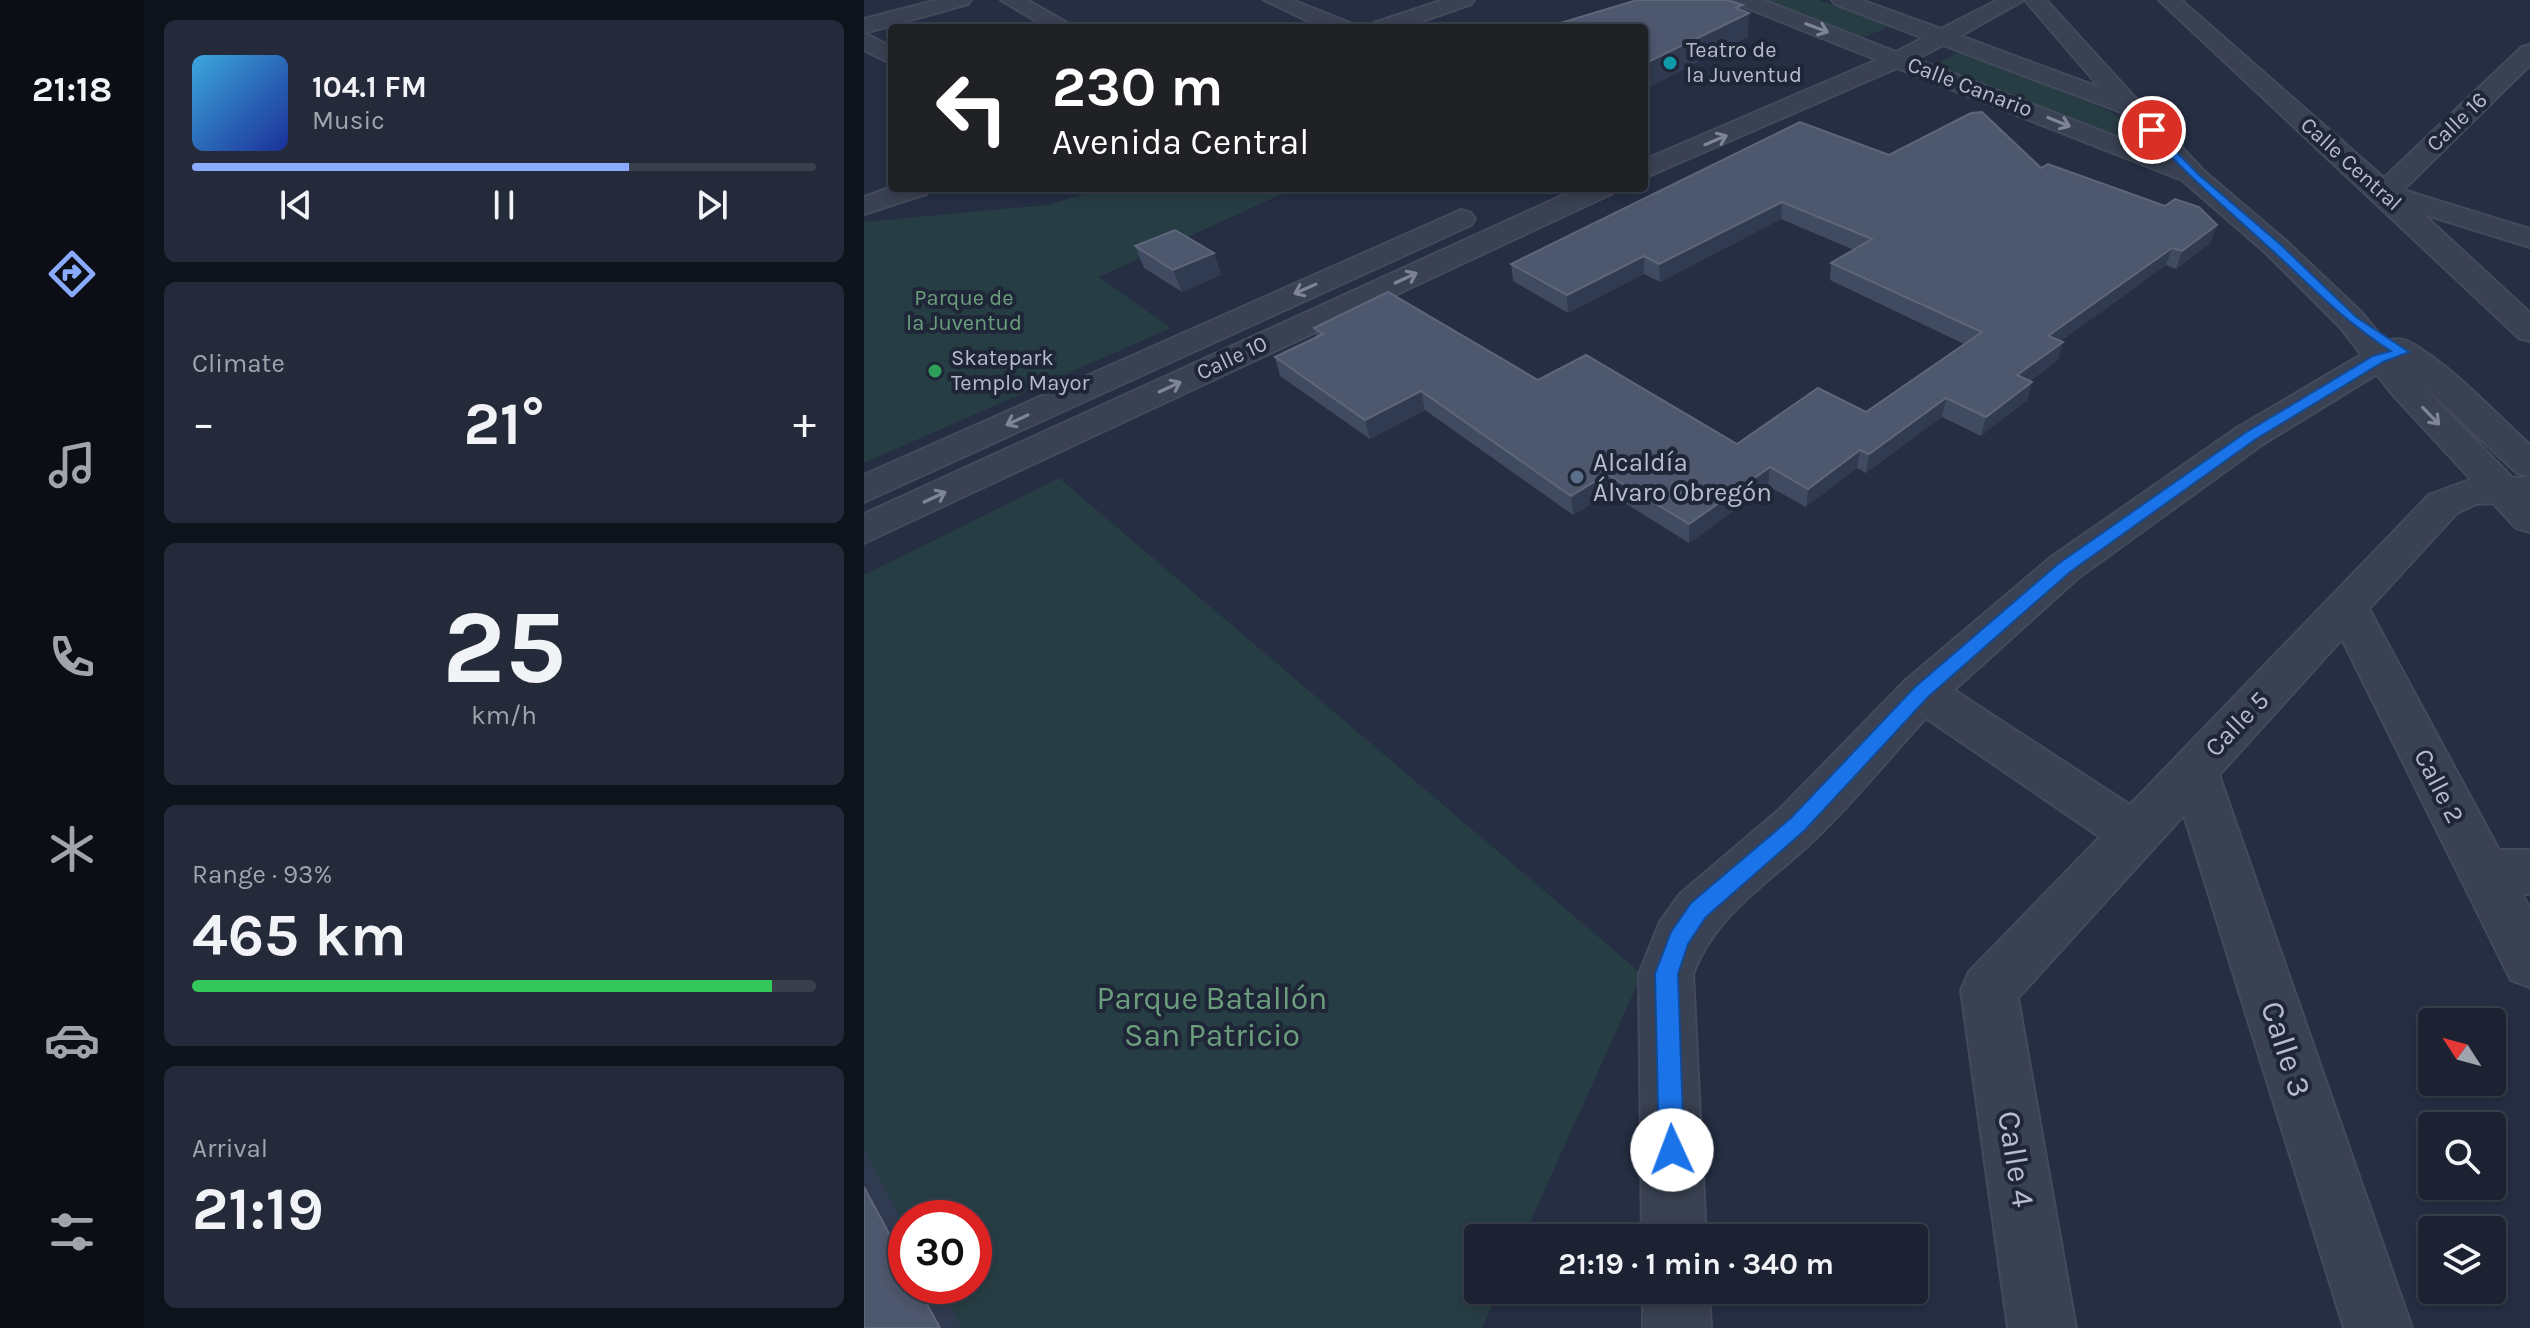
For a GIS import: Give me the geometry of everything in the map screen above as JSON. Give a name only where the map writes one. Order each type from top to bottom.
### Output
[{"type":"street","points":[[864,26],[961,0]]},
{"type":"street","points":[[1011,0],[1057,24]]},
{"type":"street","points":[[1274,0],[1332,24]]},
{"type":"street","points":[[1394,24],[1464,0]]},
{"type":"street","name":"Calle Canario","points":[[1744,0],[2195,178]]},
{"type":"street","name":"Calle Canario","points":[[1842,0],[2130,107]]},
{"type":"street","points":[[1714,113],[1870,48],[1974,0]]},
{"type":"street","points":[[1648,168],[1947,37],[2014,0]]},
{"type":"street","points":[[2035,0],[2195,178],[2276,247],[2390,356],[2523,491]]},
{"type":"street","name":"Calle Central","points":[[2169,0],[2384,193],[2530,331]]},
{"type":"street","points":[[864,40],[888,55]]},
{"type":"street","name":"Calle 16","points":[[2384,193],[2530,52]]},
{"type":"street","points":[[864,206],[904,192]]},
{"type":"street","name":"Calle 10","points":[[864,490],[1520,192]]},
{"type":"street","name":"Calle 10","points":[[864,530],[1592,192]]},
{"type":"street","points":[[2384,193],[2530,238]]},
{"type":"street","points":[[1674,1224],[1666,974],[1679,939],[1699,910],[1798,824],[1922,692],[2064,568],[2250,436],[2390,356]]},
{"type":"street","name":"Calle 5","points":[[1989,990],[2443,504],[2469,492],[2523,491]]},
{"type":"street","name":"Calle 2","points":[[2348,609],[2507,873],[2530,962]]},
{"type":"street","points":[[1922,692],[2133,833]]},
{"type":"street","name":"Calle 3","points":[[2193,769],[2378,1328]]},
{"type":"street","name":"Calle 4","points":[[1989,990],[2042,1328]]},
{"type":"street","points":[[1676,1304],[1677,1328]]},
{"type":"green space","points":[[1750,0],[1819,0],[1890,26],[1856,41]]},
{"type":"green space","points":[[1961,51],[2107,110],[2125,121],[2142,143],[2134,146],[1928,68]]},
{"type":"green space","name":"Parque de la Juventud","points":[[1092,192],[1287,192],[1099,277],[1171,328],[864,463],[864,222],[1046,205]]},
{"type":"green space","name":"Parque Batallón San Patricio","points":[[1059,478],[1642,974],[1529,1224],[1464,1224],[1464,1304],[1493,1304],[1482,1328],[864,1328],[864,575]]},
{"type":"building","points":[[1637,0],[1727,0],[1743,5],[1736,8],[1749,13],[1648,62],[1648,24],[1557,24]]},
{"type":"building","points":[[1982,112],[2041,168],[2048,164],[2165,206],[2175,199],[2199,207],[2217,225],[2182,251],[2172,248],[2048,336],[2063,342],[2017,375],[2032,382],[1986,417],[1946,398],[1869,454],[1860,450],[1808,489],[1770,467],[1689,524],[1607,474],[1571,496],[1421,391],[1365,420],[1275,357],[1323,334],[1314,328],[1388,292],[1538,380],[1586,355],[1737,444],[1818,388],[1866,412],[1982,332],[1831,263],[1872,239],[1782,202],[1659,264],[1644,256],[1567,295],[1511,264],[1800,122],[1889,155],[1971,113]]},
{"type":"building","points":[[1175,230],[1214,253],[1173,270],[1135,246]]},
{"type":"building","points":[[864,1187],[888,1232],[888,1304],[927,1304],[940,1328],[864,1328]]},
{"type":"place","name":"Teatro de la Juventud","points":[[1670,63]]},
{"type":"place","name":"Skatepark Templo Mayor","points":[[935,371]]},
{"type":"place","name":"Alcaldía Álvaro Obregón","points":[[1577,477]]},
{"type":"route","points":[[1672,1150],[1666,974],[1679,939],[1699,910],[1798,824],[1922,692],[2064,568],[2250,436],[2378,359],[2402,352],[2351,320],[2276,247],[2195,178],[2152,130]]}]
